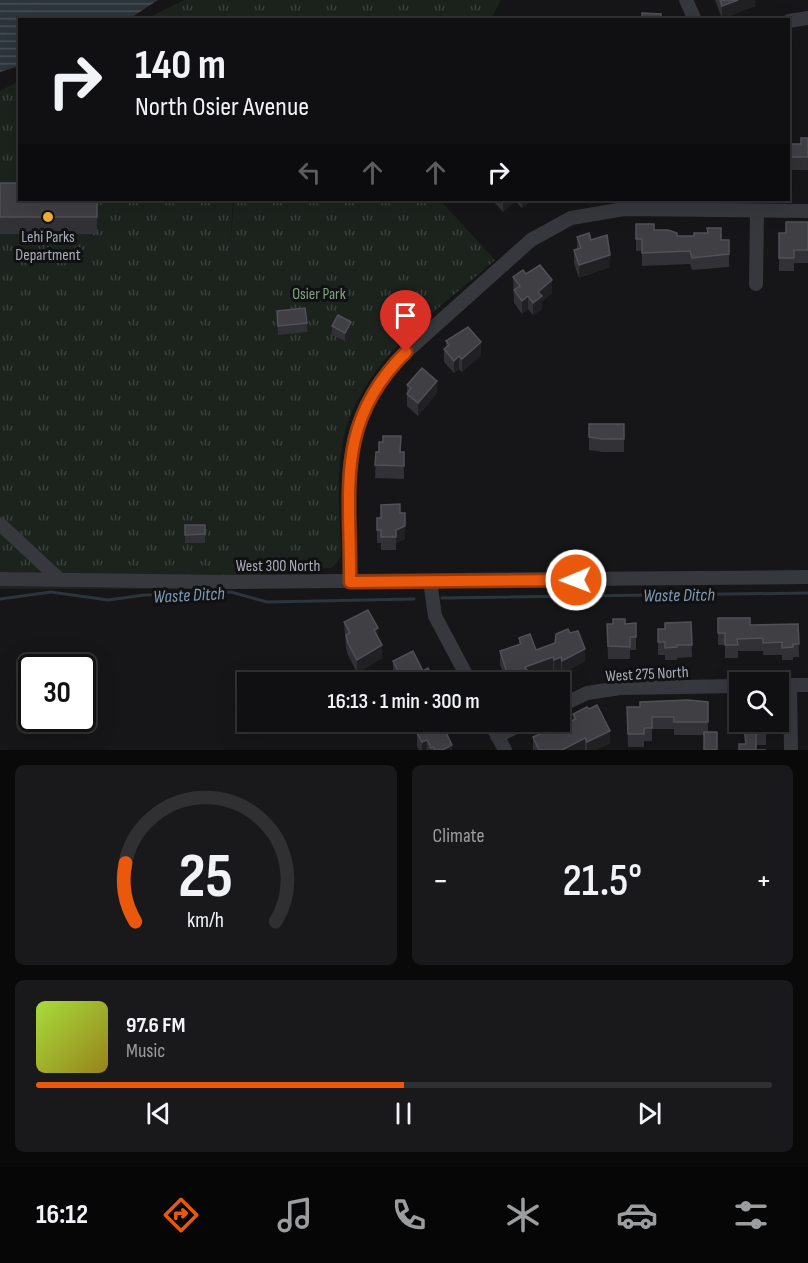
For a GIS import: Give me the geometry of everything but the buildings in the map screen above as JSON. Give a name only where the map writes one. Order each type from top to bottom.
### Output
[{"type":"street","points":[[686,0],[694,18]]},
{"type":"street","points":[[790,21],[808,18]]},
{"type":"street","points":[[350,582],[351,448],[359,420],[387,371],[531,240],[571,218],[625,204],[756,212],[808,211]]},
{"type":"street","points":[[756,212],[756,284]]},
{"type":"street","points":[[0,524],[59,579]]},
{"type":"street","name":"West 300 North","points":[[0,579],[350,582],[808,577]]},
{"type":"street","points":[[430,581],[435,616],[465,672]]},
{"type":"street","points":[[789,685],[808,685]]},
{"type":"street","name":"West 275 North","points":[[570,701],[586,693],[620,688],[729,686]]},
{"type":"street","points":[[789,731],[791,750]]},
{"type":"street","points":[[495,732],[505,750]]},
{"type":"street","points":[[497,736],[506,732]]},
{"type":"green space","points":[[184,0],[501,0],[492,18],[148,18]]},
{"type":"green space","name":"Osier Park","points":[[18,82],[18,201],[233,201],[230,251],[234,201],[441,201],[495,260],[402,341],[364,389],[351,416],[342,446],[339,487],[341,555],[331,568],[261,569],[261,589],[0,589],[0,91]]},
{"type":"shaded area","points":[[0,0],[158,0],[131,18],[18,18],[18,66],[0,72]]},
{"type":"waterway","name":"Waste Ditch","points":[[0,599],[51,592],[108,600],[145,595],[231,592],[267,602],[414,599]]},
{"type":"waterway","name":"Waste Ditch","points":[[442,598],[808,593]]},
{"type":"place","name":"Lehi Parks Department","points":[[48,217]]},
{"type":"route","points":[[406,352],[387,371],[372,394],[359,420],[351,448],[350,582],[576,580]]}]
